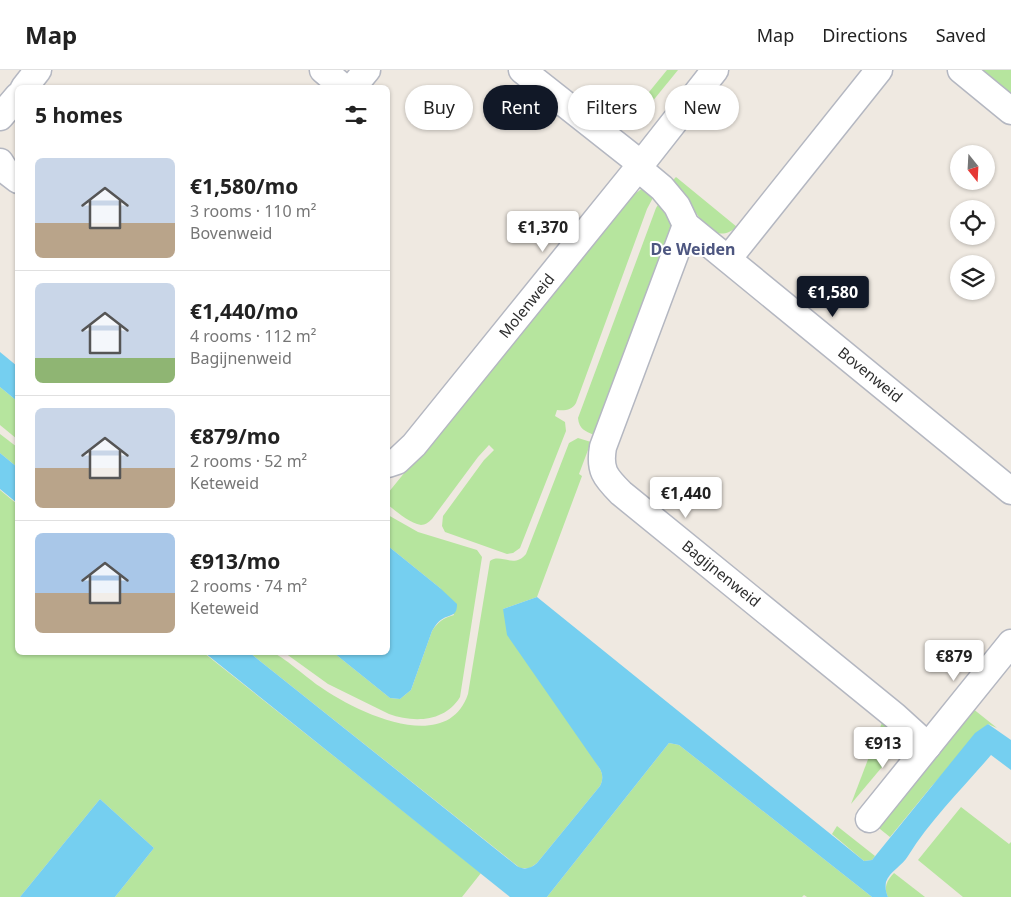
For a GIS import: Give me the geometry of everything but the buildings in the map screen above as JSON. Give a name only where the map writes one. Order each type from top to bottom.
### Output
[{"type":"street","points":[[26,85],[38,70]]},
{"type":"street","points":[[323,70],[340,85]]},
{"type":"street","points":[[354,85],[367,70]]},
{"type":"street","name":"Bovenweid","points":[[522,70],[640,166],[678,206],[686,225],[1011,491]]},
{"type":"street","name":"Molenweid","points":[[390,463],[397,461],[414,445],[640,166],[715,70]]},
{"type":"street","points":[[728,259],[879,70]]},
{"type":"street","points":[[961,70],[1011,111]]},
{"type":"street","points":[[0,118],[15,100]]},
{"type":"street","points":[[0,162],[5,170],[15,178]]},
{"type":"street","name":"Bagijnenweid","points":[[686,225],[603,447],[601,458],[605,475],[621,492],[895,716],[928,746]]},
{"type":"street","points":[[869,819],[1011,643]]},
{"type":"green space","points":[[667,70],[678,70],[655,98],[655,85]]},
{"type":"green space","points":[[977,70],[1011,70],[1011,97]]},
{"type":"green space","points":[[676,177],[737,227],[722,234],[710,229],[700,219],[673,180]]},
{"type":"green space","points":[[644,187],[656,192],[647,209],[576,403],[568,410],[557,410],[555,416],[565,422],[566,431],[520,548],[513,553],[507,554],[445,532],[442,526],[443,516],[484,460],[494,450],[489,445],[432,519],[421,525],[407,519],[390,506],[390,491],[623,203]]},
{"type":"green space","points":[[661,200],[673,220],[594,435],[581,427],[578,418],[656,208]]},
{"type":"green space","points":[[0,387],[15,399],[15,437],[0,425]]},
{"type":"green space","points":[[0,434],[15,445],[15,465],[0,453]]},
{"type":"green space","points":[[578,438],[591,442],[579,474],[582,476],[537,597],[503,609],[600,769],[602,780],[600,786],[537,863],[530,868],[520,868],[253,655],[278,655],[319,686],[354,707],[399,723],[421,726],[441,723],[457,713],[468,694],[490,561],[499,559],[512,561],[526,554],[569,443]]},
{"type":"green space","points":[[0,490],[15,502],[15,655],[207,655],[481,873],[462,897],[115,897],[154,848],[100,799],[20,897],[0,897]]},
{"type":"green space","points":[[390,516],[418,532],[477,550],[482,557],[460,697],[454,705],[438,716],[409,719],[389,714],[328,684],[288,655],[336,655],[390,698],[400,699],[411,690],[432,631],[441,621],[454,615],[440,588],[390,548]]},
{"type":"green space","points":[[972,708],[997,728],[988,724],[931,787],[890,837],[875,825]]},
{"type":"green space","points":[[883,720],[899,735],[903,742],[851,804]]},
{"type":"green space","points":[[669,743],[679,745],[872,897],[807,897],[804,895],[802,897],[547,897]]},
{"type":"green space","points":[[961,807],[1009,844],[1011,842],[1011,897],[963,897],[918,860]]},
{"type":"green space","points":[[837,826],[875,856],[872,860],[864,861],[832,834]]},
{"type":"green space","points":[[894,873],[925,897],[888,897],[886,884]]},
{"type":"water","points":[[0,352],[15,364],[15,399],[0,387]]},
{"type":"water","points":[[0,453],[15,465],[15,501],[0,489]]},
{"type":"water","points":[[390,548],[440,588],[457,604],[457,608],[452,615],[440,621],[432,631],[411,690],[400,699],[390,698],[336,655],[390,655]]},
{"type":"water","points":[[537,597],[864,861],[872,860],[975,733],[988,724],[1011,740],[1011,770],[991,755],[937,816],[906,859],[890,875],[886,882],[888,897],[872,897],[679,745],[669,743],[547,897],[510,897],[208,655],[253,655],[517,866],[527,868],[537,863],[600,786],[602,773],[507,635],[503,609]]},
{"type":"water","points":[[100,799],[154,848],[115,897],[20,897]]},
{"type":"district","name":"De Weiden","points":[[693,249]]}]
